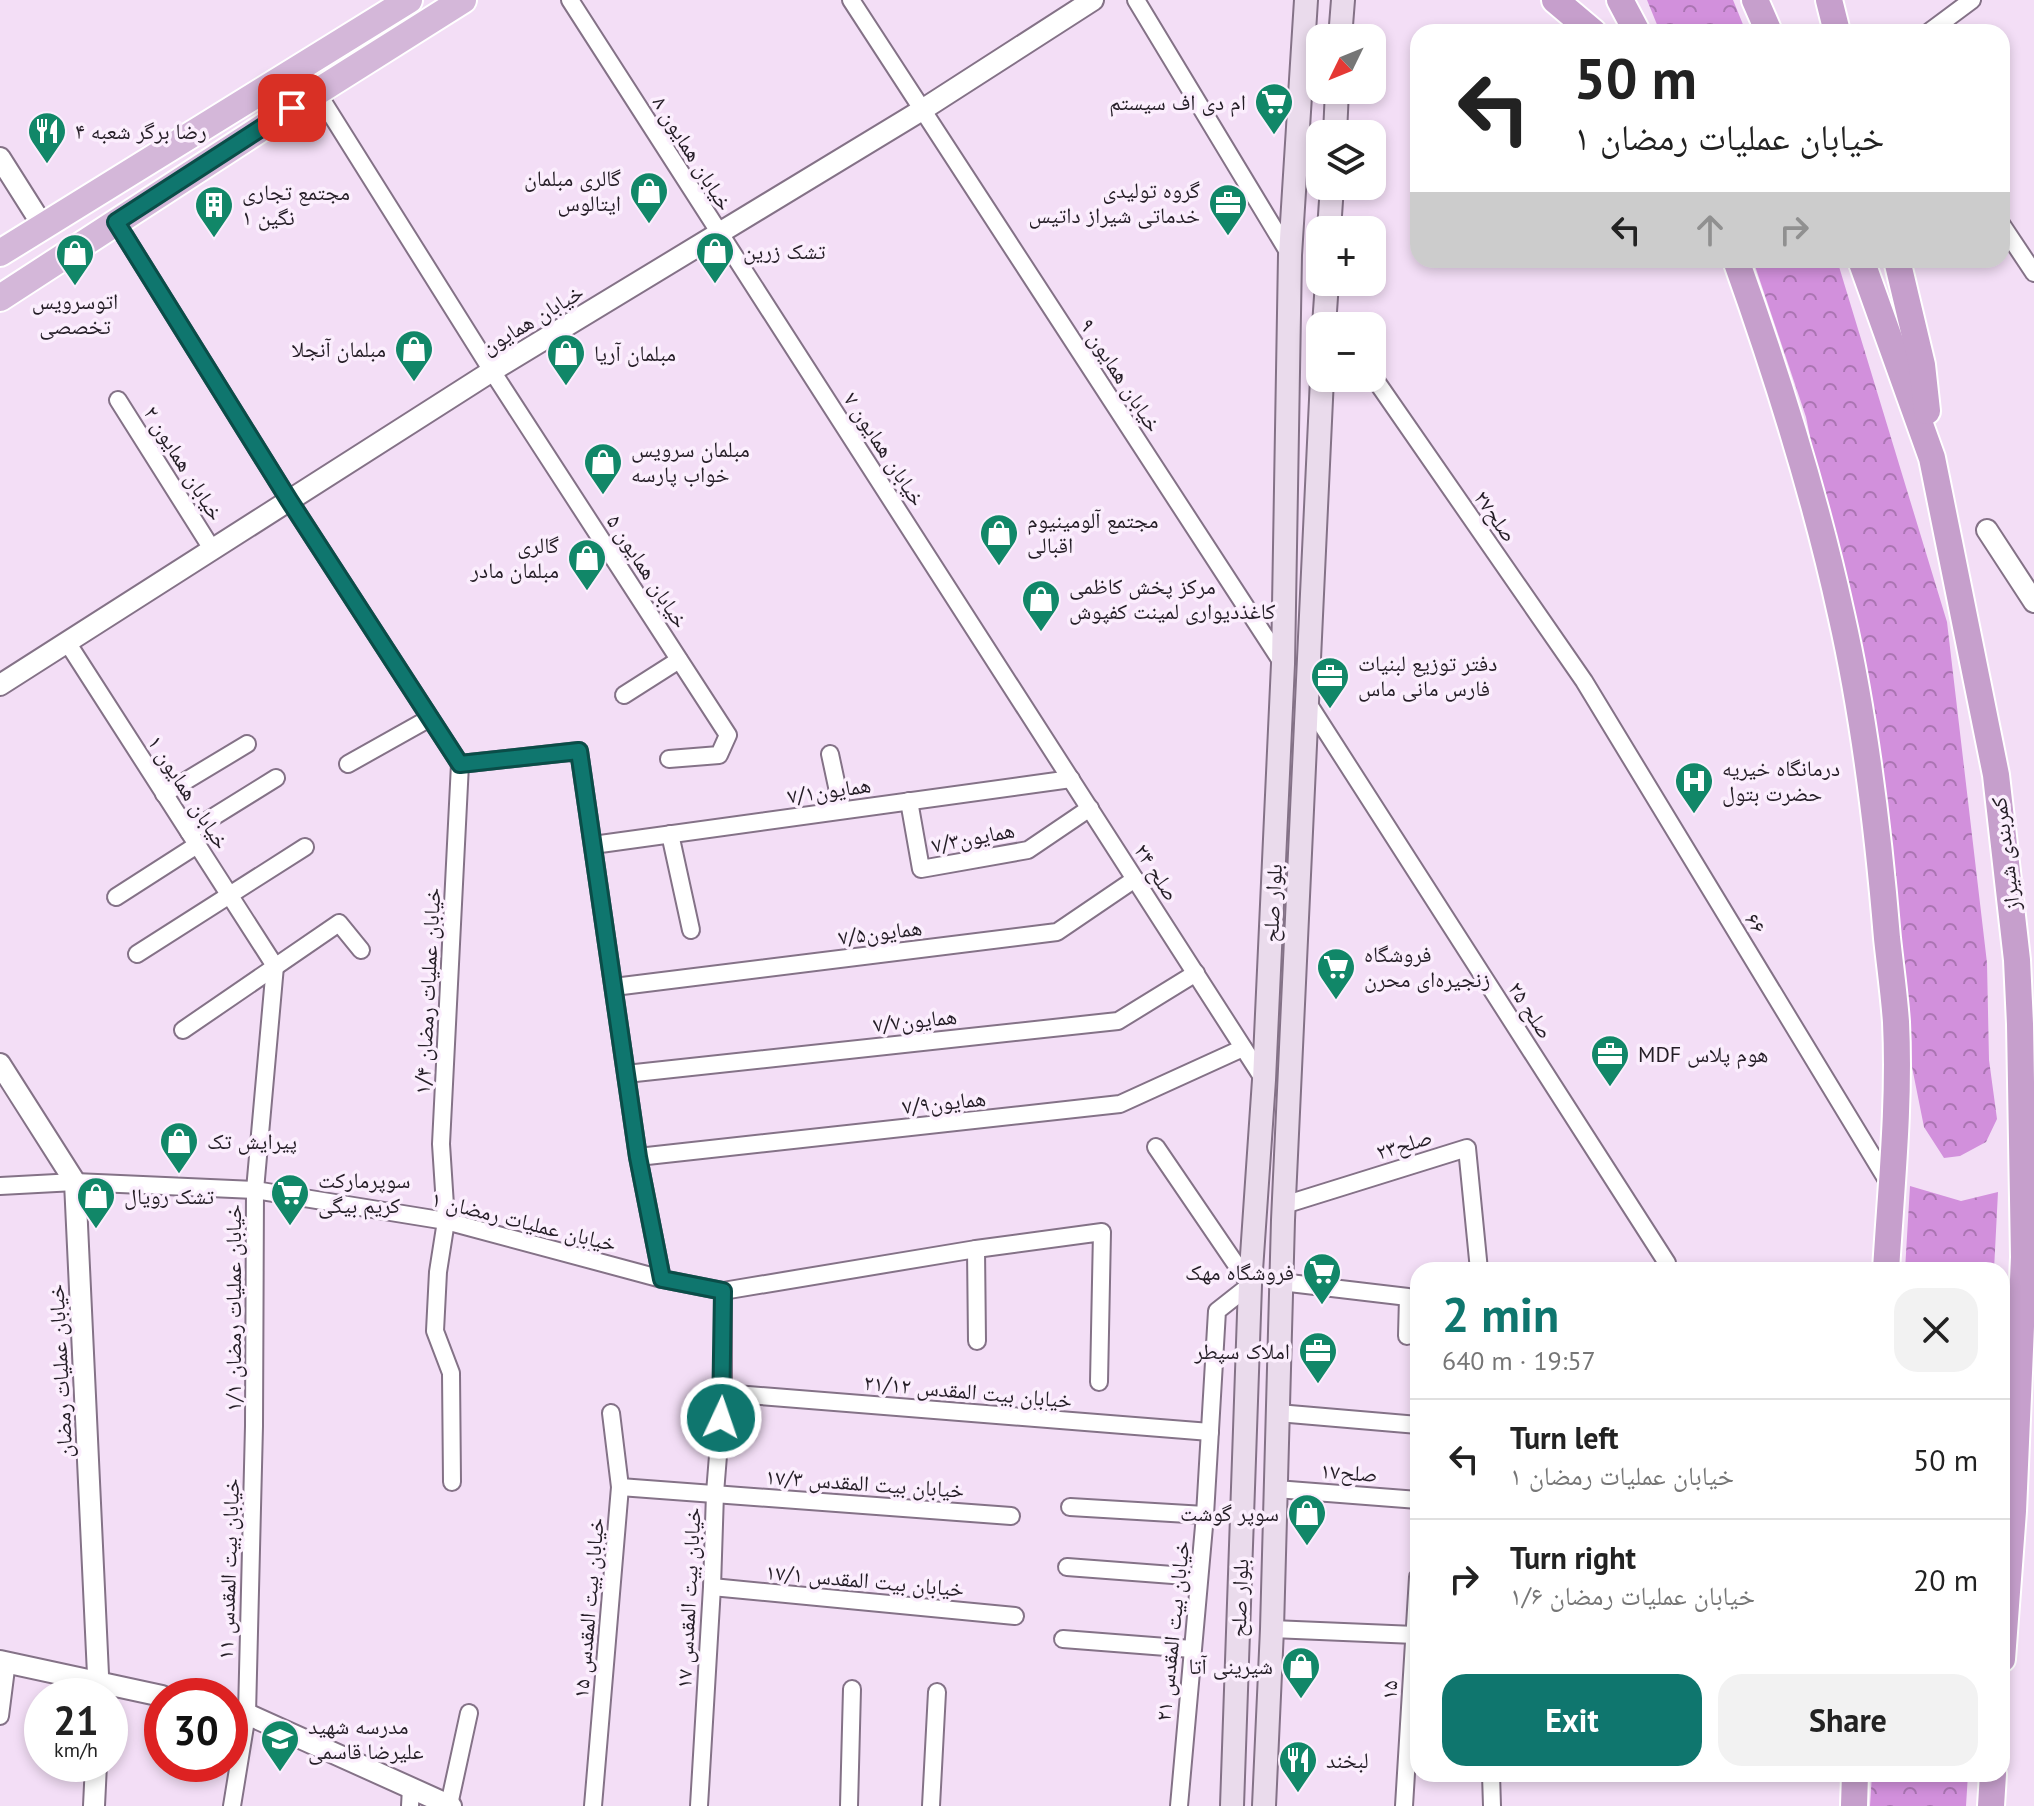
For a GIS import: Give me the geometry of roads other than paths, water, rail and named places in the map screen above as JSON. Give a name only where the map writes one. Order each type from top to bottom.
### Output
[{"type":"highway","points":[[1555,0],[1584,24]]},
{"type":"highway","points":[[1620,0],[1633,24]]},
{"type":"highway","points":[[1755,0],[1766,24]]},
{"type":"highway","points":[[1829,0],[1835,24]]},
{"type":"highway","points":[[1739,268],[1784,404],[1816,514],[1841,613],[1859,706],[1881,868],[1896,1021],[1886,1262]]},
{"type":"highway","name":"کمربندی شیراز","points":[[1864,268],[1932,458],[1996,775],[2017,960],[2021,1039],[2024,1257],[2010,1551]]},
{"type":"highway","points":[[1899,268],[1922,365],[1932,458]]},
{"type":"highway","points":[[1854,1806],[1855,1782]]},
{"type":"highway","points":[[1991,1806],[1992,1782]]},
{"type":"main road","points":[[0,253],[409,0]]},
{"type":"main road","points":[[0,298],[463,0]]},
{"type":"main road","name":"بلوار صلح","points":[[1306,0],[1308,24]]},
{"type":"main road","points":[[1341,24],[1343,0]]},
{"type":"main road","points":[[377,20],[393,45]]},
{"type":"main road","name":"بلوار صلح","points":[[1232,1806],[1250,1285],[1264,1080],[1283,664],[1290,255],[1308,104]]},
{"type":"main road","name":"بلوار صلح","points":[[1264,1806],[1284,1205],[1321,392]]},
{"type":"street","name":"خیابان همایون ۸","points":[[570,0],[719,234]]},
{"type":"street","name":"خیابان همایون ۹","points":[[851,0],[1283,664]]},
{"type":"street","name":"خیابان همایون","points":[[0,685],[492,371],[922,110],[1093,0]]},
{"type":"street","points":[[1136,0],[1290,255]]},
{"type":"street","points":[[1940,24],[1972,0]]},
{"type":"street","name":"خیابان همایون ۵","points":[[317,92],[492,371],[728,735],[719,755],[669,759]]},
{"type":"street","points":[[0,158],[43,226]]},
{"type":"street","points":[[116,222],[289,500],[460,764],[579,751],[638,1157],[662,1279]]},
{"type":"street","name":"خیابان همایون ۷","points":[[719,234],[1014,688]]},
{"type":"street","points":[[2010,237],[2034,273]]},
{"type":"street","name":"صلح۲۷","points":[[1384,392],[1584,681]]},
{"type":"street","name":"خیابان همایون ۲","points":[[118,400],[212,549]]},
{"type":"street","points":[[1987,530],[2034,602]]},
{"type":"street","name":"خیابان همایون ۱","points":[[67,642],[275,966]]},
{"type":"street","points":[[624,695],[679,660]]},
{"type":"street","name":"۶۶","points":[[1584,681],[1891,1187]]},
{"type":"street","name":"صلح ۲۴","points":[[1014,688],[1264,1080]]},
{"type":"street","name":"صلح ۲۵","points":[[1306,700],[1666,1262]]},
{"type":"street","points":[[348,764],[430,718]]},
{"type":"street","points":[[164,794],[247,744]]},
{"type":"street","points":[[830,754],[842,810]]},
{"type":"street","name":"خیابان عملیات رمضان ۱/۴","points":[[452,1482],[451,1373],[435,1331],[438,1272],[446,1221],[441,1144],[460,764]]},
{"type":"street","points":[[116,897],[276,778]]},
{"type":"street","name":"همایون۷/۱","points":[[593,845],[1071,779]]},
{"type":"street","name":"همایون۷/۳","points":[[909,801],[921,869],[1028,850],[1090,808]]},
{"type":"street","points":[[670,834],[691,930]]},
{"type":"street","points":[[137,954],[305,847]]},
{"type":"street","name":"همایون۷/۵","points":[[614,987],[1057,932],[1135,879]]},
{"type":"street","points":[[183,1030],[339,923],[361,950]]},
{"type":"street","name":"خیابان عملیات رمضان ۱/۱","points":[[254,1426],[255,1190],[275,966]]},
{"type":"street","name":"همایون۷/۷","points":[[626,1074],[1118,1021],[1196,973]]},
{"type":"street","name":"همایون۷/۹","points":[[638,1157],[1120,1104],[1243,1048]]},
{"type":"street","name":"خیابان عملیات رمضان","points":[[0,1064],[75,1182],[98,1678]]},
{"type":"street","points":[[1156,1147],[1250,1285]]},
{"type":"street","name":"صلح۲۳","points":[[1284,1205],[1467,1148],[1478,1262]]},
{"type":"street","name":"خیابان عملیات رمضان ۱","points":[[0,1186],[75,1182],[255,1190],[446,1221],[662,1279],[723,1291],[976,1249],[1102,1232],[1099,1382]]},
{"type":"street","points":[[976,1249],[977,1341]]},
{"type":"street","points":[[1281,1282],[1408,1297],[1407,1336]]},
{"type":"street","name":"خیابان بیت المقدس ۲۱","points":[[1179,1806],[1205,1515],[1217,1311],[1250,1285]]},
{"type":"street","name":"خیابان بیت المقدس ۱۷","points":[[699,1806],[723,1393],[723,1291]]},
{"type":"street","name":"خیابان بیت المقدس ۲۱/۱۲","points":[[723,1393],[1210,1432]]},
{"type":"street","name":"خیابان بیت المقدس ۱۵","points":[[593,1806],[620,1487],[611,1413]]},
{"type":"street","points":[[1278,1413],[1410,1424]]},
{"type":"street","name":"خیابان بیت المقدس ۱۱","points":[[240,1678],[254,1426]]},
{"type":"street","name":"خیابان بیت المقدس ۱۷/۳","points":[[620,1487],[1011,1516]]},
{"type":"street","name":"صلح۱۷","points":[[1276,1489],[1410,1499]]},
{"type":"street","points":[[1070,1507],[1205,1515]]},
{"type":"street","points":[[1067,1567],[1199,1577]]},
{"type":"street","name":"خیابان بیت المقدس ۱۷/۱","points":[[712,1587],[1015,1616]]},
{"type":"street","points":[[1272,1629],[1410,1635]]},
{"type":"street","points":[[1063,1639],[1192,1649]]},
{"type":"street","points":[[0,1716],[4,1661],[60,1678]]},
{"type":"street","points":[[849,1806],[852,1689]]},
{"type":"street","points":[[931,1806],[937,1692]]},
{"type":"street","points":[[248,1717],[411,1797],[450,1806],[469,1713]]},
{"type":"street","name":"۱۵","points":[[1404,1806],[1410,1713]]},
{"type":"street","points":[[94,1806],[95,1782]]},
{"type":"street","name":"خیابان بیت المقدس ۱۱","points":[[232,1806],[234,1782]]},
{"type":"street","points":[[1491,1782],[1492,1806]]},
{"type":"place","name":"ام دی اف سیستم","points":[[1274,136]]},
{"type":"place","name":"رضا برگر شعبه ۴","points":[[47,165]]},
{"type":"place","name":"گالری مبلمان ایتالوس","points":[[649,225]]},
{"type":"place","name":"گروه تولیدی خدماتی شیراز داتیس","points":[[1228,237]]},
{"type":"place","name":"مجتمع تجاری نگین ۱","points":[[214,239]]},
{"type":"place","name":"تشک زرین","points":[[715,285]]},
{"type":"place","name":"اتوسرویس تخصصی","points":[[75,287]]},
{"type":"place","name":"مبلمان آنجلا","points":[[414,383]]},
{"type":"place","name":"مبلمان آریا","points":[[566,387]]},
{"type":"place","name":"مبلمان سرویس خواب پارسه","points":[[603,496]]},
{"type":"place","name":"مجتمع آلومینیوم اقبالی","points":[[999,567]]},
{"type":"place","name":"گالری مبلمان مادر","points":[[587,592]]},
{"type":"place","name":"مرکز پخش کاظمی کاغذدیواری لمینت کفپوش","points":[[1041,633]]},
{"type":"place","name":"دفتر توزیع لبنیات فارس مانی ماس","points":[[1330,710]]},
{"type":"place","name":"درمانگاه خیریه حضرت بتول","points":[[1694,815]]},
{"type":"place","name":"فروشگاه زنجیره‌ای محرن","points":[[1336,1001]]},
{"type":"place","name":"MDF هوم پلاس","points":[[1610,1088]]},
{"type":"place","name":"پیرایش تک","points":[[179,1175]]},
{"type":"place","name":"سوپرمارکت کریم بیگی","points":[[290,1227]]},
{"type":"place","name":"تشک رویال","points":[[96,1230]]},
{"type":"place","name":"فروشگاه مهک","points":[[1322,1306]]},
{"type":"place","name":"املاک سپطر","points":[[1318,1385]]},
{"type":"place","name":"سوپر گوشت","points":[[1307,1547]]},
{"type":"place","name":"شیرینی آتا","points":[[1301,1700]]},
{"type":"place","name":"مدرسه شهید علیرضا قاسمی","points":[[280,1773]]},
{"type":"place","name":"لبخند","points":[[1298,1794]]}]
